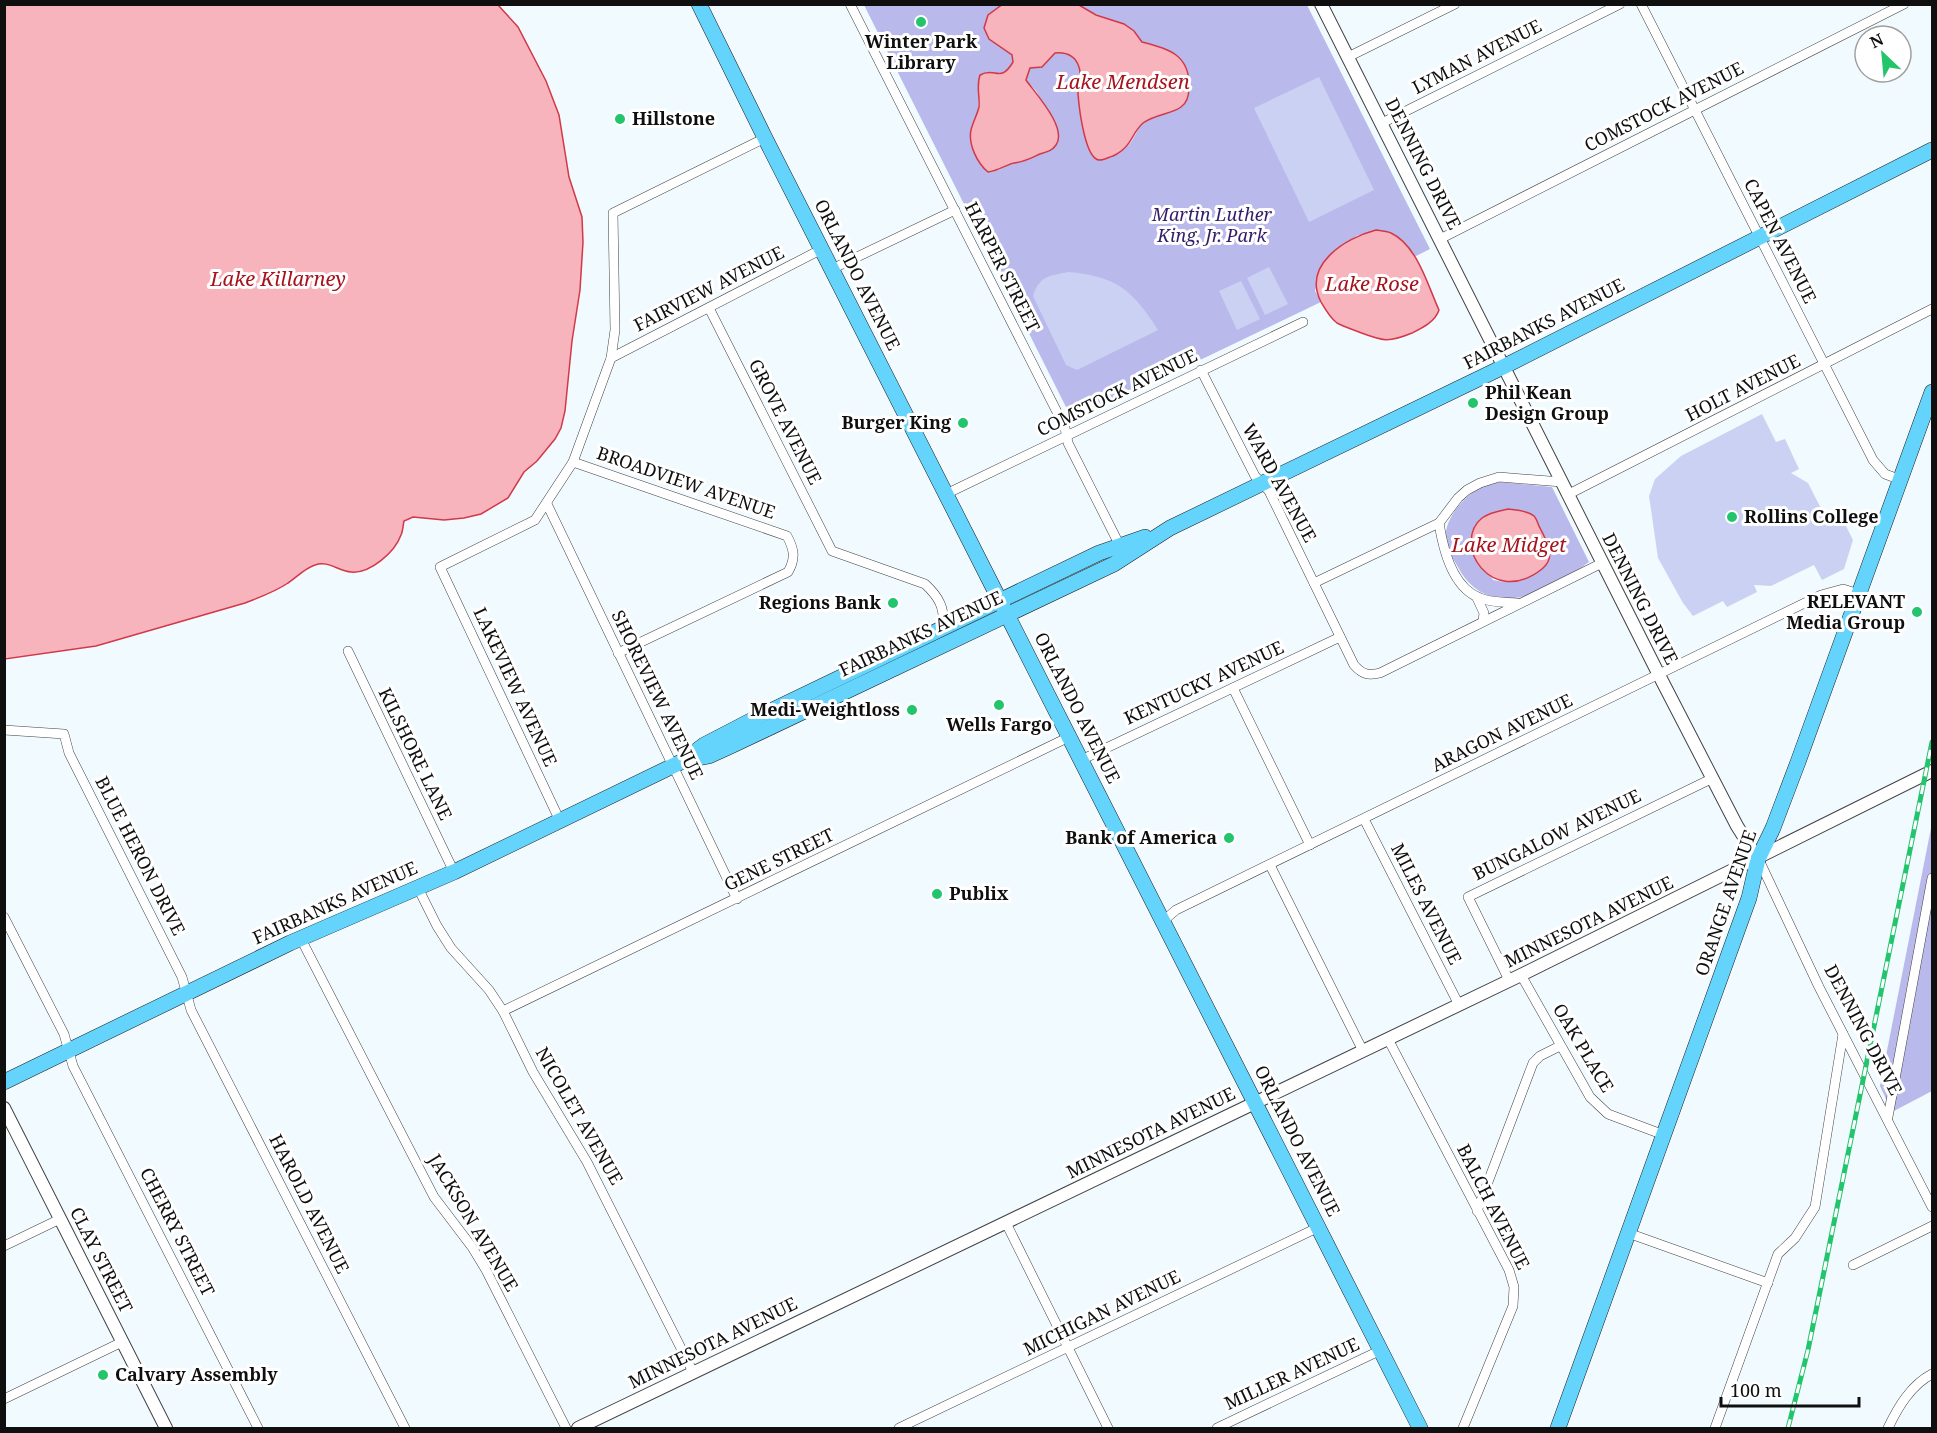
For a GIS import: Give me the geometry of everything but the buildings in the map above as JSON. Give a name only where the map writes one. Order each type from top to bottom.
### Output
[{"type":"main road","name":"ORLANDO AVENUE","points":[[699,4],[1420,1428]]},
{"type":"main road","name":"FAIRBANKS AVENUE","points":[[678,764],[710,756],[1004,607],[1100,553],[1170,528],[1504,366],[1932,150]]},
{"type":"main road","name":"ORANGE AVENUE","points":[[1558,1428],[1749,898],[1758,859],[1773,828],[1798,762],[1932,392]]},
{"type":"main road","name":"FAIRBANKS AVENUE","points":[[4,1082],[186,993],[453,872],[678,764],[704,745],[758,717],[943,627],[1004,607],[1114,564],[1170,528]]},
{"type":"street","name":"HARPER STREET","points":[[850,4],[1061,420],[1068,443],[1120,546]]},
{"type":"street","name":"DENNING DRIVE","points":[[1321,4],[1602,563],[1743,835],[1758,859],[1794,936],[1932,1207]]},
{"type":"street","points":[[1348,57],[1455,4]]},
{"type":"street","name":"LYMAN AVENUE","points":[[1382,123],[1620,4]]},
{"type":"street","name":"CAPEN AVENUE","points":[[1641,4],[1873,460],[1885,474],[1901,480]]},
{"type":"street","name":"COMSTOCK AVENUE","points":[[1440,239],[1904,4]]},
{"type":"street","points":[[547,504],[573,462],[611,358],[615,330],[613,213],[765,138]]},
{"type":"street","points":[[832,269],[955,210]]},
{"type":"street","name":"FAIRVIEW AVENUE","points":[[611,358],[822,249]]},
{"type":"street","name":"GROVE AVENUE","points":[[709,308],[832,551],[925,584],[942,606],[943,627]]},
{"type":"street","name":"HOLT AVENUE","points":[[1568,495],[1932,309]]},
{"type":"street","name":"COMSTOCK AVENUE","points":[[946,494],[1303,322]]},
{"type":"street","name":"WARD AVENUE","points":[[1201,370],[1255,476],[1269,491],[1354,665],[1364,674],[1380,673],[1483,621]]},
{"type":"street","name":"BROADVIEW AVENUE","points":[[573,462],[787,536],[794,554],[789,572],[618,653]]},
{"type":"street","points":[[1314,583],[1439,523],[1458,498],[1480,483],[1499,477],[1562,482]]},
{"type":"street","name":"LAKEVIEW AVENUE","points":[[547,504],[535,520],[440,567],[560,821]]},
{"type":"street","name":"SHOREVIEW AVENUE","points":[[547,504],[618,653],[678,764],[737,899]]},
{"type":"street","points":[[1439,523],[1442,542],[1451,567],[1463,585],[1477,598],[1485,613],[1483,621]]},
{"type":"street","points":[[1483,621],[1602,563]]},
{"type":"street","name":"ARAGON AVENUE","points":[[1163,921],[1176,910],[1829,592],[1843,589],[1859,594]]},
{"type":"street","points":[[1477,598],[1490,602],[1519,603]]},
{"type":"street","name":"KENTUCKY AVENUE","points":[[1081,760],[1340,637]]},
{"type":"street","name":"KILSHORE LANE","points":[[348,651],[453,872]]},
{"type":"street","points":[[1233,688],[1311,845]]},
{"type":"street","name":"BLUE HERON DRIVE","points":[[4,730],[64,734],[69,753],[182,977],[186,993]]},
{"type":"street","name":"GENE STREET","points":[[503,1011],[1069,737]]},
{"type":"street","name":"MINNESOTA AVENUE","points":[[578,1428],[1515,978],[1932,771]]},
{"type":"street","name":"BUNGALOW AVENUE","points":[[1515,978],[1468,897],[1713,778]]},
{"type":"street","name":"MILES AVENUE","points":[[1364,819],[1459,1005]]},
{"type":"street","points":[[1270,865],[1363,1051]]},
{"type":"street","points":[[1888,1117],[1932,878]]},
{"type":"street","name":"NICOLET AVENUE","points":[[418,888],[451,948],[489,990],[503,1011],[533,1072],[587,1161],[693,1372]]},
{"type":"street","name":"CHERRY STREET","points":[[4,917],[63,1034],[73,1066],[258,1428]]},
{"type":"street","name":"JACKSON AVENUE","points":[[301,939],[434,1197],[472,1247],[486,1270],[566,1428]]},
{"type":"street","name":"OAK PLACE","points":[[1515,978],[1560,1046],[1590,1097],[1602,1110],[1664,1135]]},
{"type":"street","name":"HAROLD AVENUE","points":[[186,993],[196,1018],[405,1428]]},
{"type":"street","points":[[1715,1428],[1778,1254],[1795,1238],[1815,1207],[1843,1034]]},
{"type":"street","name":"BALCH AVENUE","points":[[1388,1039],[1509,1270],[1514,1287],[1514,1306],[1463,1428]]},
{"type":"street","points":[[1478,1211],[1533,1063],[1540,1056],[1560,1046]]},
{"type":"street","name":"CLAY STREET","points":[[4,1108],[166,1428]]},
{"type":"street","points":[[4,1246],[60,1219]]},
{"type":"street","points":[[1006,1223],[1066,1348],[1108,1428]]},
{"type":"street","points":[[1853,1265],[1932,1226]]},
{"type":"street","name":"MICHIGAN AVENUE","points":[[899,1428],[1318,1227]]},
{"type":"street","points":[[1628,1233],[1768,1283]]},
{"type":"street","points":[[4,1399],[122,1342]]},
{"type":"street","name":"MILLER AVENUE","points":[[1216,1428],[1381,1350]]},
{"type":"street","points":[[1888,1428],[1910,1391],[1932,1374]]},
{"type":"green space","name":"Martin Luther King, Jr. Park","points":[[864,5],[1003,5],[988,15],[1012,55],[1013,62],[1000,74],[990,72],[980,75],[978,110],[970,140],[982,167],[999,170],[1012,163],[1050,151],[1054,121],[1036,91],[1026,80],[1030,68],[1046,63],[1055,53],[1070,56],[1079,65],[1078,89],[1084,134],[1092,156],[1101,160],[1124,150],[1146,121],[1181,108],[1162,47],[1142,42],[1120,23],[1079,5],[1307,5],[1430,249],[1414,257],[1405,244],[1358,235],[1323,262],[1315,291],[1321,302],[1073,421]]},
{"type":"green space","points":[[1500,482],[1552,487],[1589,562],[1572,574],[1526,596],[1497,598],[1471,585],[1462,574],[1448,548],[1447,526],[1451,517],[1468,496],[1482,487]],"holes":[[[1508,509],[1524,511],[1535,517],[1546,566],[1521,580],[1508,582],[1493,580],[1472,545],[1471,534],[1478,523],[1495,512]]]},
{"type":"green space","points":[[1932,823],[1932,1091],[1892,1112],[1880,1086]]},
{"type":"shaded area","points":[[1319,77],[1374,190],[1309,222],[1254,108]]},
{"type":"shaded area","points":[[1269,267],[1288,304],[1265,315],[1247,278]]},
{"type":"shaded area","points":[[1068,272],[1099,277],[1122,288],[1140,305],[1158,330],[1077,370],[1066,365],[1033,296],[1038,284],[1046,278]]},
{"type":"shaded area","points":[[1241,281],[1260,319],[1237,330],[1219,291]]},
{"type":"shaded area","points":[[1762,414],[1776,442],[1785,439],[1799,469],[1791,473],[1808,483],[1830,526],[1843,520],[1853,540],[1844,569],[1822,580],[1814,565],[1771,586],[1754,585],[1757,592],[1727,607],[1723,601],[1693,616],[1683,603],[1658,558],[1649,496],[1655,479],[1681,456]]},
{"type":"water","name":"Lake Mendsen","points":[[1003,4],[1079,5],[1096,15],[1124,24],[1134,31],[1142,42],[1169,51],[1181,60],[1188,76],[1189,90],[1186,101],[1177,109],[1143,123],[1124,148],[1113,156],[1100,160],[1090,152],[1084,132],[1078,94],[1079,67],[1070,55],[1055,53],[1042,67],[1030,68],[1026,80],[1054,120],[1059,138],[1056,145],[1047,152],[988,172],[974,153],[970,135],[979,107],[980,75],[1004,72],[1013,62],[1012,55],[989,39],[984,28],[988,15]]},
{"type":"water","name":"Lake Killarney","points":[[4,5],[498,5],[518,27],[546,81],[559,115],[569,177],[582,217],[583,242],[580,290],[561,428],[537,461],[524,472],[508,498],[481,514],[464,518],[444,520],[413,517],[404,521],[398,542],[388,555],[374,566],[358,572],[324,564],[315,565],[278,589],[245,603],[96,646],[5,659]]},
{"type":"water","name":"Lake Rose","points":[[1376,230],[1391,233],[1408,247],[1421,267],[1439,310],[1424,327],[1404,336],[1386,340],[1337,323],[1324,308],[1317,289],[1317,276],[1330,255],[1352,239]]},
{"type":"water","name":"Lake Midget","points":[[1508,509],[1525,511],[1534,516],[1548,544],[1550,554],[1547,564],[1542,569],[1524,579],[1507,581],[1492,577],[1481,568],[1474,556],[1471,542],[1474,529],[1482,518]]},
{"type":"railway","points":[[1788,1428],[1808,1350],[1932,742]]},
{"type":"place","name":"Winter Park Library","points":[[921,22]]},
{"type":"place","name":"Hillstone","points":[[620,119]]},
{"type":"place","name":"Phil Kean Design Group","points":[[1473,403]]},
{"type":"place","name":"Burger King","points":[[963,423]]},
{"type":"place","name":"Rollins College","points":[[1732,517]]},
{"type":"place","name":"Regions Bank","points":[[893,603]]},
{"type":"place","name":"RELEVANT Media Group","points":[[1917,612]]},
{"type":"place","name":"Wells Fargo","points":[[999,705]]},
{"type":"place","name":"Medi-Weightloss","points":[[912,710]]},
{"type":"place","name":"Bank of America","points":[[1229,838]]},
{"type":"place","name":"Publix","points":[[937,894]]},
{"type":"place","name":"Calvary Assembly","points":[[103,1375]]}]
